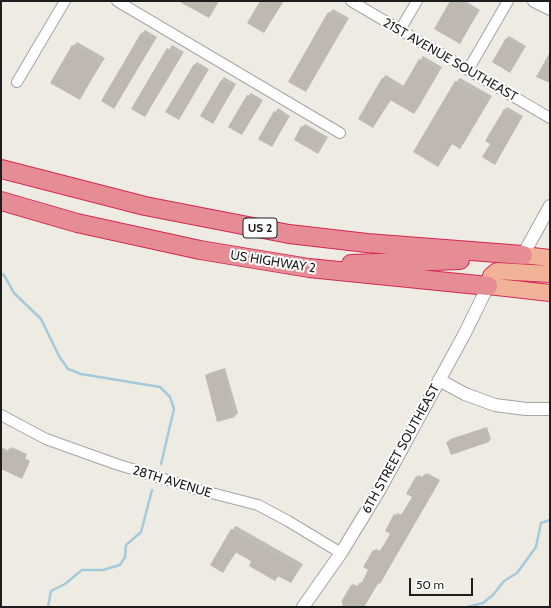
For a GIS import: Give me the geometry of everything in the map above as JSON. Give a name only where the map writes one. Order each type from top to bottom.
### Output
[{"type":"highway","points":[[1,164],[31,178]]},
{"type":"highway","name":"US 2","points":[[1,169],[31,178],[145,206],[289,234],[367,243],[550,258]]},
{"type":"highway","name":"US HIGHWAY 2","points":[[1,201],[77,223],[200,250],[309,268],[550,293]]},
{"type":"highway","points":[[309,268],[440,260],[510,263],[519,261],[523,255]]},
{"type":"highway","points":[[488,286],[491,276],[497,271],[550,274]]},
{"type":"street","points":[[17,82],[65,1]]},
{"type":"street","points":[[117,1],[340,133]]},
{"type":"street","name":"21ST AVENUE SOUTHEAST","points":[[351,1],[550,118]]},
{"type":"street","points":[[400,30],[417,1]]},
{"type":"street","points":[[468,70],[508,1]]},
{"type":"street","points":[[534,1],[550,9]]},
{"type":"street","points":[[523,255],[550,206]]},
{"type":"street","name":"6TH STREET SOUTHEAST","points":[[303,607],[341,553],[380,489],[488,286]]},
{"type":"street","points":[[439,380],[465,394],[495,406],[526,409],[550,409]]},
{"type":"street","name":"28TH AVENUE","points":[[1,415],[46,439],[116,464],[196,489],[258,505],[341,553]]},
{"type":"building","points":[[178,1],[219,1],[209,18]]},
{"type":"building","points":[[260,1],[283,1],[264,33],[247,23]]},
{"type":"building","points":[[450,1],[454,1],[477,14],[460,44],[434,29]]},
{"type":"building","points":[[328,12],[346,22],[306,92],[288,82]]},
{"type":"building","points":[[141,33],[154,41],[114,109],[101,101]]},
{"type":"building","points":[[506,38],[524,49],[510,73],[492,62]]},
{"type":"building","points":[[72,45],[101,62],[80,100],[50,83]]},
{"type":"building","points":[[167,48],[181,56],[145,117],[131,109]]},
{"type":"building","points":[[550,52],[550,83],[536,77]]},
{"type":"building","points":[[419,59],[439,71],[414,114],[390,100],[373,128],[358,119],[382,78],[401,90]]},
{"type":"building","points":[[194,64],[207,72],[179,120],[165,112]]},
{"type":"building","points":[[221,80],[234,87],[213,124],[200,116]]},
{"type":"building","points":[[455,81],[488,101],[460,149],[452,144],[438,167],[413,152]]},
{"type":"building","points":[[247,95],[261,103],[242,135],[228,127]]},
{"type":"building","points":[[504,109],[521,119],[495,165],[482,157],[490,144],[485,141]]},
{"type":"building","points":[[274,111],[288,119],[272,147],[258,139]]},
{"type":"building","points":[[301,126],[326,140],[318,154],[294,140]]},
{"type":"building","points":[[222,370],[235,417],[217,422],[205,375]]},
{"type":"building","points":[[484,429],[489,442],[451,455],[446,442]]},
{"type":"building","points":[[9,448],[26,456],[24,460],[29,463],[22,479],[1,469],[1,450],[7,453]]},
{"type":"building","points":[[424,474],[439,482],[380,584],[378,583],[364,607],[349,607],[341,602],[351,585],[356,588],[359,583],[361,584],[368,570],[363,567],[373,550],[378,553],[382,548],[390,534],[385,531],[394,514],[399,517],[412,497],[406,494],[416,476],[421,479]]},
{"type":"building","points":[[231,529],[299,568],[291,583],[278,576],[275,581],[249,566],[251,561],[235,552],[223,573],[210,565]]},
{"type":"waterway","points":[[1,274],[4,275],[14,293],[41,319],[59,356],[68,369],[81,374],[160,387],[170,397],[174,409],[161,464]]},
{"type":"waterway","points":[[48,607],[51,591],[65,584],[82,570],[103,570],[120,565],[125,557],[126,545],[141,532],[152,490]]},
{"type":"waterway","points":[[467,607],[483,603],[493,595],[504,581],[517,573],[536,547],[541,523],[550,520]]}]
